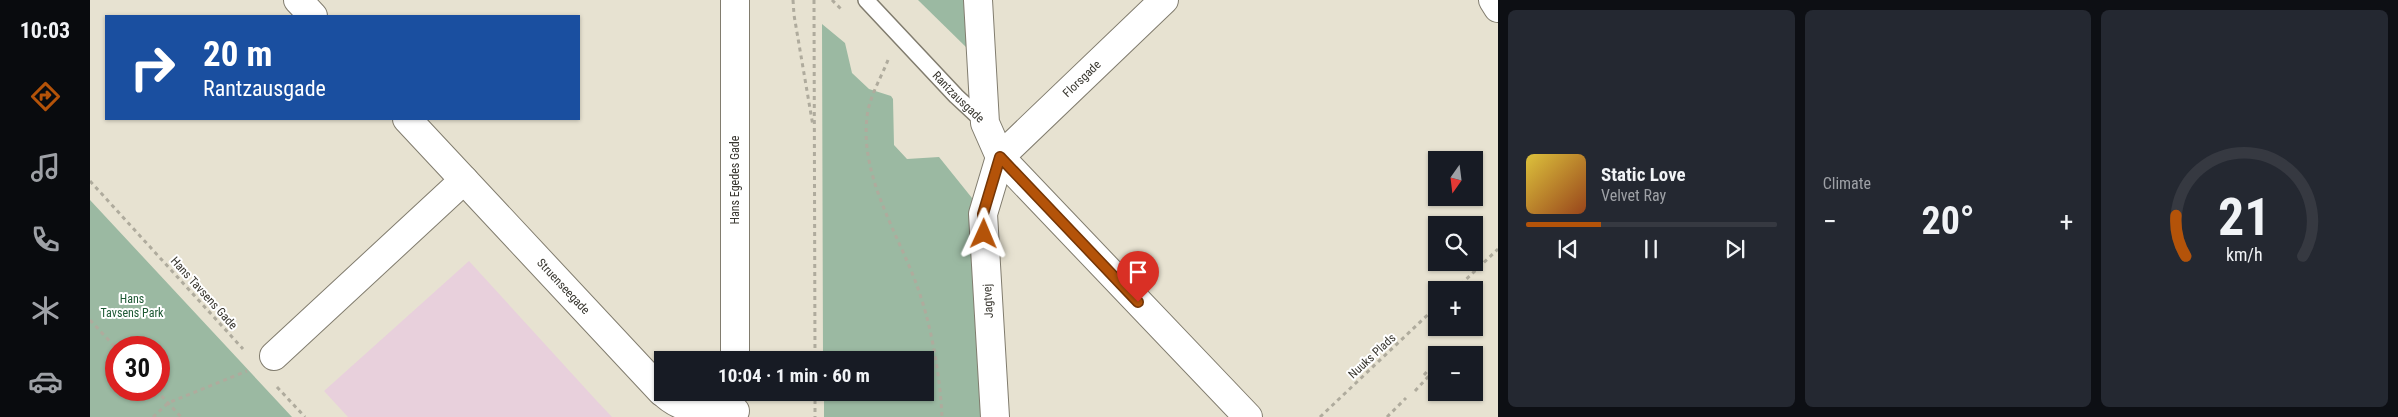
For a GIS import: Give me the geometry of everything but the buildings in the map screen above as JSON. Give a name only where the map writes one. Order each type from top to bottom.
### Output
[{"type":"street","points":[[298,0],[312,15]]},
{"type":"street","name":"Hans Egedes Gade","points":[[735,0],[735,351]]},
{"type":"street","points":[[978,0],[984,123]]},
{"type":"street","name":"Florsgade","points":[[1000,157],[1164,0]]},
{"type":"street","points":[[1493,0],[1498,8]]},
{"type":"street","name":"Struenseegade","points":[[408,120],[654,382]]},
{"type":"street","name":"Rantzausgade","points":[[984,123],[1000,157],[1248,417]]},
{"type":"street","name":"Jagtvej","points":[[995,417],[983,214],[1000,157]]},
{"type":"street","points":[[273,368],[464,180]]},
{"type":"street","name":"Struenseegade","points":[[674,401],[696,410],[735,407]]},
{"type":"lane","name":"Rantzausgade","points":[[866,0],[984,123]]},
{"type":"path","points":[[793,0],[814,136]]},
{"type":"path","points":[[814,0],[815,351]]},
{"type":"path","points":[[907,42],[888,60],[873,95],[867,116],[868,153],[880,198],[914,278],[924,312],[940,384],[942,417]]},
{"type":"path","name":"Hans Tavsens Gade","points":[[90,181],[246,352]]},
{"type":"path","points":[[1464,281],[1498,249]]},
{"type":"path","name":"Nuuks Plads","points":[[1320,417],[1428,315]]},
{"type":"path","points":[[90,320],[105,336]]},
{"type":"path","points":[[273,368],[305,417]]},
{"type":"path","points":[[154,417],[168,404],[250,370]]},
{"type":"path","points":[[1424,375],[1428,370]]},
{"type":"path","points":[[1415,391],[1428,377]]},
{"type":"path","points":[[1387,417],[1406,398]]},
{"type":"path","points":[[165,401],[181,417]]},
{"type":"path","points":[[815,401],[815,417]]},
{"type":"shaded area","points":[[469,261],[612,417],[348,417],[324,391]]},
{"type":"green space","points":[[918,0],[968,0],[969,50]]},
{"type":"green space","points":[[822,24],[845,43],[852,73],[869,89],[891,96],[893,99],[894,145],[907,159],[939,157],[972,198],[983,417],[824,417],[824,401],[934,401],[934,351],[823,351]]},
{"type":"green space","name":"Hans Tavsens Park","points":[[90,200],[292,417],[90,417]]},
{"type":"route","points":[[984,234],[983,214],[1000,157],[1138,302]]}]
